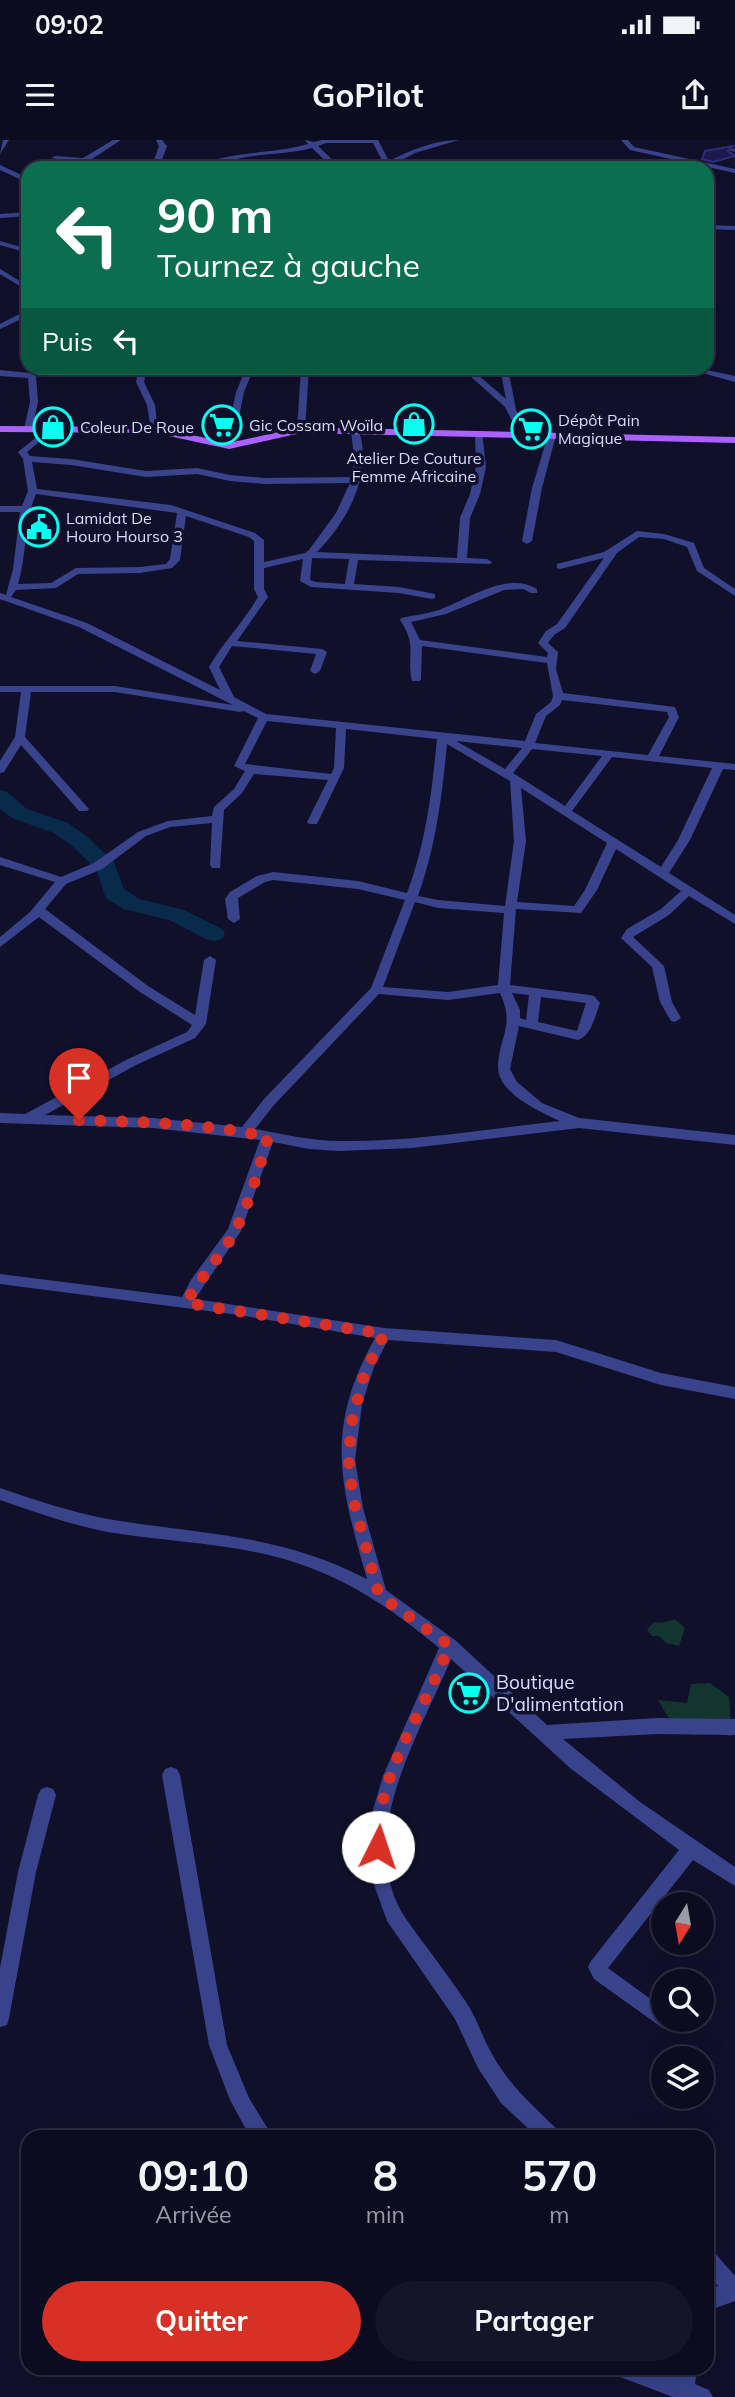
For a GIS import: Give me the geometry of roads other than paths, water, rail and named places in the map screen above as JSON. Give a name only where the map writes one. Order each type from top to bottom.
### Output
[{"type":"main road","points":[[0,429],[155,430],[229,446],[301,430],[735,440]]},
{"type":"street","points":[[0,152],[3,140]]},
{"type":"street","points":[[55,159],[84,161],[118,140]]},
{"type":"street","points":[[157,161],[163,146],[159,140]]},
{"type":"street","points":[[395,161],[419,150],[456,140]]},
{"type":"street","points":[[624,140],[632,149],[688,161]]},
{"type":"street","points":[[223,161],[246,155],[293,151],[311,142],[375,141],[382,161]]},
{"type":"street","points":[[311,142],[330,161]]},
{"type":"street","points":[[0,167],[21,178]]},
{"type":"street","points":[[714,167],[735,171]]},
{"type":"street","points":[[0,216],[21,214]]},
{"type":"street","points":[[714,228],[735,229]]},
{"type":"street","points":[[0,243],[21,249]]},
{"type":"street","points":[[0,271],[21,284]]},
{"type":"street","points":[[0,327],[21,316]]},
{"type":"street","points":[[0,373],[21,372]]},
{"type":"street","points":[[714,374],[735,379]]},
{"type":"street","points":[[28,429],[34,402],[34,375]]},
{"type":"street","points":[[142,375],[140,382],[151,405],[155,430]]},
{"type":"street","points":[[229,446],[240,392],[247,375]]},
{"type":"street","points":[[301,430],[305,375]]},
{"type":"street","points":[[473,375],[513,409],[520,420],[523,434]]},
{"type":"street","points":[[506,375],[513,409]]},
{"type":"street","points":[[49,430],[22,452],[27,459],[33,491],[25,509],[14,587],[4,597],[69,619],[264,717],[735,767]]},
{"type":"street","points":[[355,430],[359,455],[357,480],[348,503],[321,544],[308,555],[305,581],[308,584],[432,596]]},
{"type":"street","points":[[462,559],[465,518],[475,494],[481,467],[479,433]]},
{"type":"street","points":[[527,541],[537,488],[552,435]]},
{"type":"street","points":[[27,459],[71,462],[134,473],[197,471],[264,481],[357,480]]},
{"type":"street","points":[[33,491],[159,506],[259,540],[259,589],[263,594],[261,601],[228,643],[214,667],[214,672],[230,699]]},
{"type":"street","points":[[0,509],[25,509]]},
{"type":"street","points":[[14,587],[53,586],[76,571],[141,570],[169,566],[175,559],[182,512]]},
{"type":"street","points":[[560,566],[614,551],[640,534],[691,545],[703,572],[735,593]]},
{"type":"street","points":[[579,1124],[537,1106],[517,1091],[506,1077],[504,1069],[514,1021],[514,1010],[504,988],[510,907],[520,841],[511,777],[529,745],[541,714],[554,706],[558,696],[553,680],[554,652],[544,646],[545,639],[561,626],[614,551]]},
{"type":"street","points":[[259,566],[308,555],[487,562]]},
{"type":"street","points":[[349,586],[354,558]]},
{"type":"street","points":[[416,679],[416,642],[405,620],[442,612],[511,585],[524,585],[534,591]]},
{"type":"street","points":[[416,642],[552,661]]},
{"type":"street","points":[[228,643],[322,652],[315,671]]},
{"type":"street","points":[[0,689],[115,690],[248,710]]},
{"type":"street","points":[[0,770],[20,737],[26,690]]},
{"type":"street","points":[[558,696],[671,709],[674,718],[652,758]]},
{"type":"street","points":[[264,717],[238,763],[239,766],[251,770],[332,777]]},
{"type":"street","points":[[313,822],[332,777],[339,768],[341,726]]},
{"type":"street","points":[[20,737],[83,809]]},
{"type":"street","points":[[442,737],[614,841],[735,920]]},
{"type":"street","points":[[245,1132],[269,1102],[376,990],[424,864],[430,838],[442,737]]},
{"type":"street","points":[[566,812],[609,754]]},
{"type":"street","points":[[663,873],[684,840],[719,765]]},
{"type":"street","points":[[216,865],[218,809],[238,791],[251,770]]},
{"type":"street","points":[[0,943],[38,910],[61,881],[98,866],[149,830],[168,824],[217,819]]},
{"type":"street","points":[[234,919],[231,903],[234,895],[261,879],[273,876],[345,883],[411,899],[577,909],[591,890],[614,841]]},
{"type":"street","points":[[0,861],[61,881]]},
{"type":"street","points":[[675,1018],[666,1002],[658,966],[627,938],[631,932],[665,912],[688,891]]},
{"type":"street","points":[[38,910],[144,989],[200,1024]]},
{"type":"street","points":[[29,1118],[132,1062],[191,1035],[200,1024],[211,960]]},
{"type":"street","points":[[376,990],[448,996],[504,988],[590,999],[594,1007],[578,1036],[514,1021]]},
{"type":"street","points":[[531,1025],[536,992]]},
{"type":"street","points":[[0,1118],[153,1123],[245,1132],[324,1146],[370,1146],[579,1124],[735,1140]]},
{"type":"street","points":[[186,1303],[196,1284],[230,1240],[256,1176],[268,1137]]},
{"type":"street","points":[[0,1279],[130,1298],[186,1303],[384,1334],[556,1346],[661,1379],[735,1393]]},
{"type":"street","points":[[379,1595],[353,1499],[348,1450],[351,1425],[364,1375],[384,1334]]},
{"type":"street","points":[[0,1494],[81,1519],[259,1548],[335,1570],[379,1595],[449,1645],[576,1762],[666,1833],[735,1877]]},
{"type":"street","points":[[449,1645],[438,1676],[408,1731],[381,1809],[378,1847],[386,1899],[393,1914],[462,2012],[485,2061],[508,2096],[544,2130]]},
{"type":"street","points":[[543,1733],[657,1726],[735,1727]]},
{"type":"street","points":[[172,1776],[218,2045],[230,2080],[258,2130]]},
{"type":"street","points":[[0,2018],[27,1872],[47,1795]]},
{"type":"street","points":[[651,2010],[600,1973],[597,1967],[691,1849]]},
{"type":"street","points":[[714,2267],[734,2290],[714,2298]]},
{"type":"street","points":[[641,2375],[693,2394]]},
{"type":"street","points":[[689,2375],[693,2394]]},
{"type":"waterway","points":[[0,796],[13,809],[61,828],[85,846],[106,867],[114,893],[132,904],[176,915],[214,934]]},
{"type":"place","name":"Atelier De Couture Femme Africaine","points":[[414,424]]},
{"type":"place","name":"Gic Cossam Woïla","points":[[222,425]]},
{"type":"place","name":"Coleur De Roue","points":[[53,427]]},
{"type":"place","name":"Dépôt Pain Magique","points":[[531,429]]},
{"type":"place","name":"Lamidat De Houro Hourso 3","points":[[39,527]]},
{"type":"place","name":"Boutique D'alimentation","points":[[469,1693]]}]
